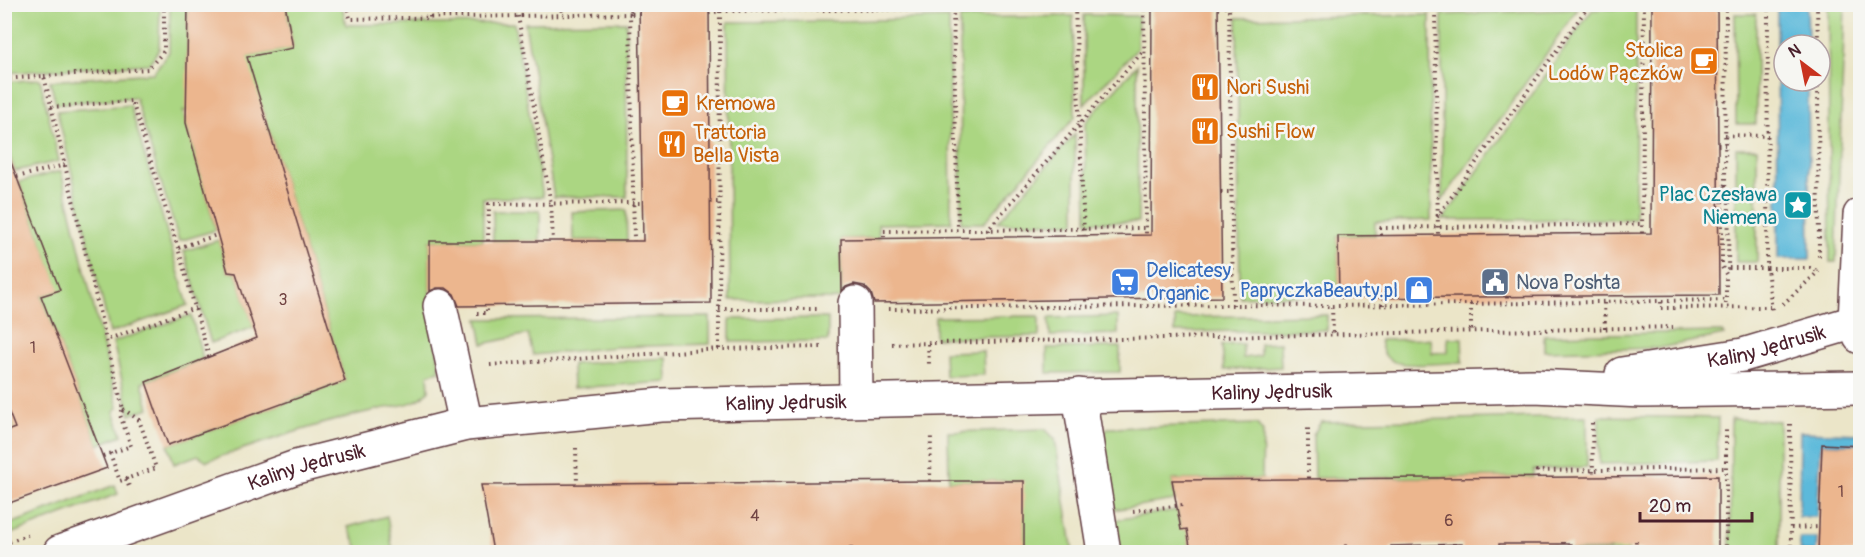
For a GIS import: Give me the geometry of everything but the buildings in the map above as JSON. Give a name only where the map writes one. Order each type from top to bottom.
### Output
[{"type":"street","points":[[1859,327],[1857,276],[1860,215]]},
{"type":"street","points":[[440,306],[466,424]]},
{"type":"street","points":[[855,306],[856,400]]},
{"type":"street","name":"Kaliny Jędrusik","points":[[1534,386],[1734,357],[1859,327]]},
{"type":"street","name":"Kaliny Jędrusik","points":[[60,552],[297,467],[466,424],[661,405],[1079,394],[1534,386],[1642,391],[1860,388]]},
{"type":"street","points":[[1079,394],[1104,552]]},
{"type":"path","points":[[4,79],[148,69],[164,51],[164,4]]},
{"type":"path","points":[[347,4],[350,19],[640,14]]},
{"type":"path","points":[[430,4],[430,18]]},
{"type":"path","points":[[561,4],[561,15]]},
{"type":"path","points":[[631,4],[634,241]]},
{"type":"path","points":[[719,349],[720,4]]},
{"type":"path","points":[[1218,7],[1408,4]]},
{"type":"path","points":[[1435,4],[1437,235]]},
{"type":"path","points":[[1437,217],[1590,4]]},
{"type":"path","points":[[1642,233],[1644,4]]},
{"type":"path","points":[[1726,4],[1725,184],[1720,204],[1726,307]]},
{"type":"path","points":[[1661,302],[1662,308],[1770,307],[1767,268],[1768,4]]},
{"type":"path","points":[[1817,4],[1818,33]]},
{"type":"path","points":[[709,13],[720,11],[1152,6]]},
{"type":"path","points":[[1229,6],[1233,305]]},
{"type":"path","points":[[1076,7],[1084,236]]},
{"type":"path","points":[[1144,7],[1146,235]]},
{"type":"path","points":[[953,8],[958,229]]},
{"type":"path","points":[[518,16],[550,204],[553,241]]},
{"type":"path","points":[[988,237],[988,229],[1144,50]]},
{"type":"path","points":[[44,76],[123,409],[139,420],[156,468],[120,481],[110,453]]},
{"type":"path","points":[[1763,316],[1773,314],[1819,272],[1818,93]]},
{"type":"path","points":[[51,108],[132,101],[209,357]]},
{"type":"path","points":[[1725,135],[1768,135]]},
{"type":"path","points":[[1718,145],[1725,145]]},
{"type":"path","points":[[17,177],[65,165]]},
{"type":"path","points":[[1725,184],[1729,195],[1729,268],[1725,274]]},
{"type":"path","points":[[1221,192],[1231,192]]},
{"type":"path","points":[[1145,195],[1151,194]]},
{"type":"path","points":[[710,202],[719,202]]},
{"type":"path","points":[[488,241],[489,204],[642,203]]},
{"type":"path","points":[[1381,235],[1381,228],[1642,224]]},
{"type":"path","points":[[884,237],[884,231],[1146,228]]},
{"type":"path","points":[[178,248],[217,235]]},
{"type":"path","points":[[1729,268],[1810,268],[1825,274],[1857,276]]},
{"type":"path","points":[[1684,295],[1684,301]]},
{"type":"path","points":[[1591,296],[1591,302]]},
{"type":"path","points":[[1507,297],[1507,303]]},
{"type":"path","points":[[1383,298],[1383,305]]},
{"type":"path","points":[[1420,305],[1421,298]]},
{"type":"path","points":[[1125,299],[1125,306]]},
{"type":"path","points":[[1043,300],[1043,307]]},
{"type":"path","points":[[1086,300],[1086,306]]},
{"type":"path","points":[[719,309],[855,306],[989,308],[1332,306],[1726,300]]},
{"type":"path","points":[[989,301],[989,308]]},
{"type":"path","points":[[1604,303],[1605,328]]},
{"type":"path","points":[[1471,304],[1471,331]]},
{"type":"path","points":[[1332,306],[1333,333],[1674,327]]},
{"type":"path","points":[[106,340],[195,308]]},
{"type":"path","points":[[103,456],[131,446],[120,414],[123,409]]},
{"type":"path","points":[[1308,419],[1308,478]]},
{"type":"path","points":[[1790,421],[1791,552]]},
{"type":"path","points":[[1592,422],[1593,477]]},
{"type":"path","points":[[1726,422],[1726,552]]},
{"type":"path","points":[[930,482],[931,427]]},
{"type":"path","points":[[576,438],[577,484]]},
{"type":"path","points":[[1538,477],[1537,471],[1727,468]]},
{"type":"path","points":[[1142,510],[1183,505]]},
{"type":"path","points":[[1791,528],[1820,527]]},
{"type":"path","points":[[1718,534],[1726,534]]},
{"type":"path","points":[[1635,541],[1636,552]]},
{"type":"path","points":[[1563,542],[1563,552]]},
{"type":"path","points":[[1454,543],[1454,552]]},
{"type":"path","points":[[1346,544],[1346,552]]},
{"type":"green space","points":[[5,4],[160,5],[159,49],[149,64],[5,73]]},
{"type":"green space","points":[[170,5],[188,5],[187,68],[293,48],[285,5],[342,5],[346,25],[514,23],[543,197],[483,198],[483,241],[430,241],[430,301],[440,371],[428,374],[429,390],[419,399],[407,404],[314,426],[207,461],[198,455],[174,464],[168,445],[345,381],[262,107],[183,111],[216,230],[179,241],[135,97],[56,104],[50,81],[153,73],[169,52]]},
{"type":"green space","points":[[1828,5],[1845,5],[1836,262],[1830,262],[1829,93],[1832,93],[1832,33],[1828,33]]},
{"type":"green space","points":[[1636,8],[1635,219],[1443,220],[1592,10]]},
{"type":"green space","points":[[1578,9],[1442,201],[1442,15]]},
{"type":"green space","points":[[1735,14],[1756,14],[1756,124],[1736,124]]},
{"type":"green space","points":[[1084,15],[1138,16],[1137,49],[1084,105]]},
{"type":"green space","points":[[1430,15],[1431,220],[1375,222],[1375,235],[1338,236],[1339,295],[1240,297],[1237,18]]},
{"type":"green space","points":[[1073,16],[1075,117],[984,223],[961,223],[960,18]]},
{"type":"green space","points":[[949,18],[951,222],[878,224],[879,238],[841,239],[842,299],[730,300],[728,22]]},
{"type":"green space","points":[[626,22],[627,197],[554,197],[525,23]]},
{"type":"green space","points":[[1137,65],[1138,222],[1087,222],[1085,123]]},
{"type":"green space","points":[[40,79],[59,161],[15,171],[5,144],[5,82]]},
{"type":"green space","points":[[130,105],[188,305],[110,333],[57,111]]},
{"type":"green space","points":[[1075,134],[1075,223],[998,222]]},
{"type":"green space","points":[[1736,148],[1757,148],[1757,262],[1736,262]]},
{"type":"green space","points":[[61,171],[118,408],[114,411],[122,435],[98,445],[41,296],[59,290],[19,182]]},
{"type":"green space","points":[[626,210],[627,241],[573,240],[572,212]]},
{"type":"green space","points":[[493,211],[540,211],[540,241],[493,241]]},
{"type":"green space","points":[[219,240],[228,272],[236,273],[254,327],[211,343],[184,251]]},
{"type":"green space","points":[[191,315],[203,359],[142,383],[149,408],[130,415],[113,342]]},
{"type":"green space","points":[[1327,315],[1327,330],[1175,332],[1175,317]]},
{"type":"green space","points":[[1039,316],[1039,336],[935,338],[935,317]]},
{"type":"green space","points":[[1118,316],[1118,334],[1050,336],[1049,318]]},
{"type":"green space","points":[[710,317],[710,344],[616,347],[533,355],[528,334],[483,344],[478,319]]},
{"type":"green space","points":[[828,318],[828,341],[730,342],[730,319]]},
{"type":"green space","points":[[1722,332],[1724,335],[1659,348],[1544,351],[1544,335]]},
{"type":"green space","points":[[1448,338],[1462,338],[1463,362],[1404,364],[1396,362],[1386,356],[1380,340],[1431,339],[1432,353],[1448,352]]},
{"type":"green space","points":[[1280,343],[1281,367],[1224,370],[1222,345],[1243,344],[1243,358],[1260,356],[1260,344]]},
{"type":"green space","points":[[1120,347],[1120,372],[1047,373],[1047,348]]},
{"type":"green space","points":[[983,351],[984,375],[945,376],[944,352]]},
{"type":"green space","points":[[667,358],[668,382],[573,388],[572,364]]},
{"type":"green space","points":[[4,400],[15,428],[5,432],[4,432]]},
{"type":"green space","points":[[1587,416],[1587,467],[1533,470],[1533,477],[1314,478],[1313,435],[1321,422]]},
{"type":"green space","points":[[1599,416],[1718,418],[1717,461],[1599,464]]},
{"type":"green space","points":[[1731,419],[1779,421],[1779,552],[1730,552]]},
{"type":"green space","points":[[1257,424],[1263,432],[1262,479],[1172,480],[1175,500],[1113,510],[1102,444],[1107,428]]},
{"type":"green space","points":[[1045,429],[1055,439],[1073,552],[1024,552],[1023,481],[949,481],[948,432]]},
{"type":"green space","points":[[115,485],[118,494],[5,536],[5,526]]},
{"type":"green space","points":[[1184,509],[1178,514],[1181,529],[1187,529],[1191,552],[1119,552],[1114,520]]},
{"type":"green space","points":[[387,516],[393,552],[360,552],[348,527]]},
{"type":"green space","points":[[1499,544],[1555,544],[1555,552],[1462,552],[1499,550]]},
{"type":"green space","points":[[1628,544],[1628,552],[1571,552],[1571,550],[1609,550]]},
{"type":"water","points":[[1777,5],[1807,5],[1808,33],[1777,33]]},
{"type":"water","points":[[1777,93],[1808,93],[1810,259],[1778,259]]},
{"type":"water","points":[[1800,432],[1860,434],[1860,444],[1821,444],[1817,517],[1799,517]]},
{"type":"water","points":[[1800,538],[1817,538],[1816,552],[1800,552]]},
{"type":"place","name":"Stolica Lodów Pączków","points":[[1704,61]]},
{"type":"place","name":"Nori Sushi","points":[[1205,87]]},
{"type":"place","name":"Kremowa","points":[[675,103]]},
{"type":"place","name":"Sushi Flow","points":[[1205,131]]},
{"type":"place","name":"Trattoria Bella Vista","points":[[672,144]]},
{"type":"place","name":"Plac Czesława Niemena","points":[[1798,205]]},
{"type":"place","name":"Delicatesy Organic","points":[[1125,282]]},
{"type":"place","name":"Nova Poshta","points":[[1495,282]]},
{"type":"place","name":"PapryczkaBeauty.pl","points":[[1419,290]]}]
